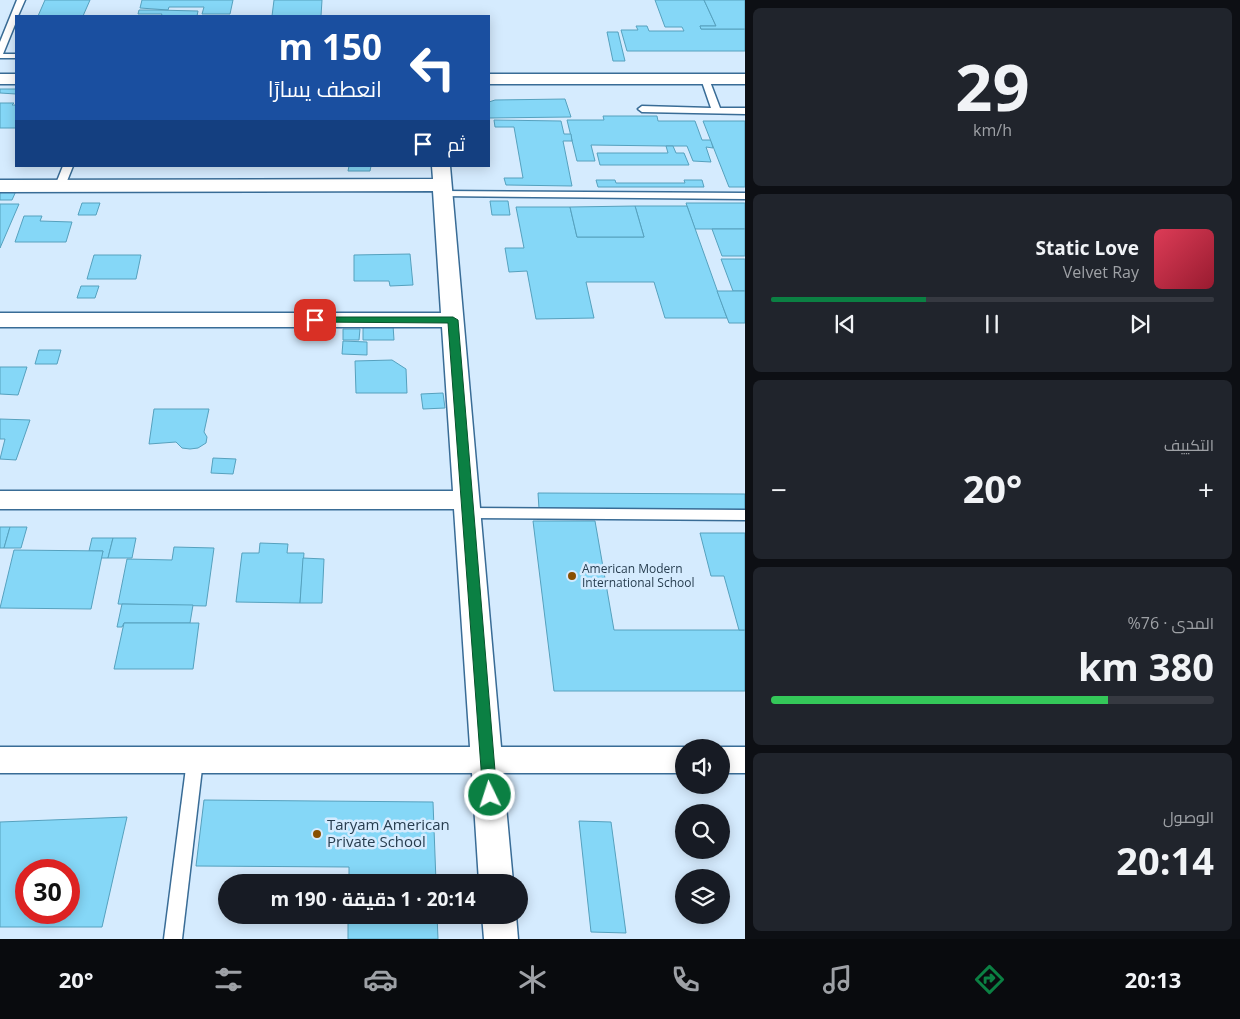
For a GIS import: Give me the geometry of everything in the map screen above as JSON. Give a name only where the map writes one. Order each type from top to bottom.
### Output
[{"type":"street","points":[[0,79],[15,79]]},
{"type":"street","points":[[490,79],[745,79]]},
{"type":"street","points":[[0,186],[442,182],[495,874]]},
{"type":"street","points":[[0,320],[453,320]]},
{"type":"street","points":[[0,500],[468,507]]},
{"type":"street","points":[[0,760],[675,760]]},
{"type":"street","points":[[730,760],[745,760]]},
{"type":"street","points":[[500,924],[501,939]]},
{"type":"lane","points":[[0,52],[21,0]]},
{"type":"lane","points":[[0,56],[15,56]]},
{"type":"lane","points":[[704,79],[716,110]]},
{"type":"lane","points":[[642,109],[745,111]]},
{"type":"lane","points":[[60,186],[68,167]]},
{"type":"lane","points":[[442,182],[745,196]]},
{"type":"lane","points":[[468,507],[745,516]]},
{"type":"lane","points":[[173,939],[195,760]]},
{"type":"building","points":[[45,0],[90,0],[83,15],[38,15]]},
{"type":"building","points":[[142,0],[233,0],[230,14],[202,14],[204,7],[169,7],[168,10],[140,8]]},
{"type":"building","points":[[274,0],[322,0],[321,15],[272,15]]},
{"type":"building","points":[[655,0],[704,0],[716,26],[700,26],[701,29],[745,29],[745,51],[627,51],[621,30],[638,30],[636,26],[647,26],[649,31],[684,31],[682,27],[665,27]]},
{"type":"building","points":[[704,0],[745,0],[745,29],[701,29],[700,26],[716,26]]},
{"type":"building","points":[[139,10],[198,11],[197,15],[138,14]]},
{"type":"building","points":[[607,32],[618,32],[625,61],[613,61]]},
{"type":"building","points":[[0,89],[15,89],[15,94],[0,93]]},
{"type":"building","points":[[565,99],[571,117],[490,118],[490,102]]},
{"type":"building","points":[[0,103],[14,103],[12,105],[15,105],[15,128],[0,128]]},
{"type":"building","points":[[603,116],[657,116],[658,121],[695,121],[702,140],[711,140],[713,148],[706,147],[711,162],[693,161],[687,146],[591,145],[595,161],[577,161],[567,120],[604,120]]},
{"type":"building","points":[[494,120],[561,121],[564,134],[571,134],[572,141],[563,141],[572,186],[506,185],[504,178],[523,178],[514,127],[495,127]]},
{"type":"building","points":[[703,121],[745,121],[745,187],[729,187]]},
{"type":"building","points":[[666,146],[673,146],[676,153],[684,153],[689,165],[600,165],[597,153],[668,153]]},
{"type":"building","points":[[349,167],[371,167],[370,171],[348,171]]},
{"type":"building","points":[[596,180],[615,180],[616,183],[685,183],[684,180],[702,180],[704,187],[598,187]]},
{"type":"building","points":[[0,191],[16,191],[12,200],[0,200]]},
{"type":"building","points":[[490,201],[508,201],[510,215],[492,215]]},
{"type":"building","points":[[82,203],[100,203],[96,215],[78,215]]},
{"type":"building","points":[[686,203],[745,203],[745,229],[695,229]]},
{"type":"building","points":[[0,204],[19,204],[0,248]]},
{"type":"building","points":[[635,206],[687,206],[727,318],[665,318],[654,282],[586,282],[594,318],[536,319],[527,271],[509,272],[505,248],[524,248],[516,207],[570,207],[577,237],[644,237]]},
{"type":"building","points":[[635,206],[644,237],[577,237],[570,207]]},
{"type":"building","points":[[24,216],[42,216],[40,221],[72,222],[66,242],[15,242]]},
{"type":"building","points":[[712,229],[745,229],[745,256],[722,256]]},
{"type":"building","points":[[410,254],[413,285],[390,286],[389,281],[354,281],[354,255]]},
{"type":"building","points":[[94,255],[141,255],[136,279],[87,279]]},
{"type":"building","points":[[721,259],[745,259],[745,291],[733,291]]},
{"type":"building","points":[[81,286],[99,286],[95,298],[77,298]]},
{"type":"building","points":[[717,291],[745,291],[745,323],[729,323]]},
{"type":"building","points":[[363,325],[393,325],[394,340],[363,340]]},
{"type":"building","points":[[343,329],[360,329],[359,340],[343,340]]},
{"type":"building","points":[[343,341],[367,342],[367,355],[342,354]]},
{"type":"building","points":[[39,350],[61,350],[57,364],[35,364]]},
{"type":"building","points":[[392,360],[406,369],[407,393],[356,393],[355,361]]},
{"type":"building","points":[[0,367],[27,367],[18,395],[0,394]]},
{"type":"building","points":[[443,393],[445,408],[423,409],[421,394]]},
{"type":"building","points":[[154,409],[209,409],[204,432],[207,437],[206,443],[198,448],[190,449],[182,448],[176,442],[149,444]]},
{"type":"building","points":[[0,419],[30,420],[16,460],[0,459],[5,439],[0,439]]},
{"type":"building","points":[[213,458],[236,459],[233,474],[211,473]]},
{"type":"building","points":[[538,493],[745,494],[745,510],[539,509]]},
{"type":"building","name":"American Modern International School","points":[[533,521],[595,521],[614,630],[745,630],[745,691],[554,691]]},
{"type":"building","points":[[0,527],[10,527],[4,548],[0,548]]},
{"type":"building","points":[[10,527],[27,527],[21,548],[4,548]]},
{"type":"building","name":"American Modern International School","points":[[700,533],[745,533],[745,630],[739,630],[724,576],[711,576]]},
{"type":"building","points":[[92,538],[113,538],[108,558],[101,558],[103,551],[89,551]]},
{"type":"building","points":[[113,538],[136,538],[132,558],[108,558]]},
{"type":"building","points":[[260,543],[288,544],[287,553],[304,553],[300,603],[236,602],[242,553],[259,553]]},
{"type":"building","points":[[174,547],[214,548],[206,606],[118,604],[127,559],[172,560]]},
{"type":"building","points":[[14,550],[103,551],[91,609],[0,608]]},
{"type":"building","points":[[303,558],[324,559],[322,603],[300,603]]},
{"type":"building","points":[[122,604],[193,605],[190,623],[124,623],[122,627],[117,627]]},
{"type":"building","points":[[124,623],[199,623],[193,669],[114,669]]},
{"type":"building","name":"Taryam American Private School","points":[[204,800],[433,802],[436,874],[349,874],[349,867],[196,866]]},
{"type":"building","points":[[127,817],[102,927],[0,927],[0,822]]},
{"type":"building","points":[[579,821],[611,822],[626,933],[591,932]]},
{"type":"building","points":[[348,924],[437,924],[438,939],[348,939]]},
{"type":"place","name":"American Modern International School","points":[[572,576]]},
{"type":"place","name":"Taryam American Private School","points":[[317,834]]},
{"type":"route","points":[[315,320],[453,320],[490,795]]}]
